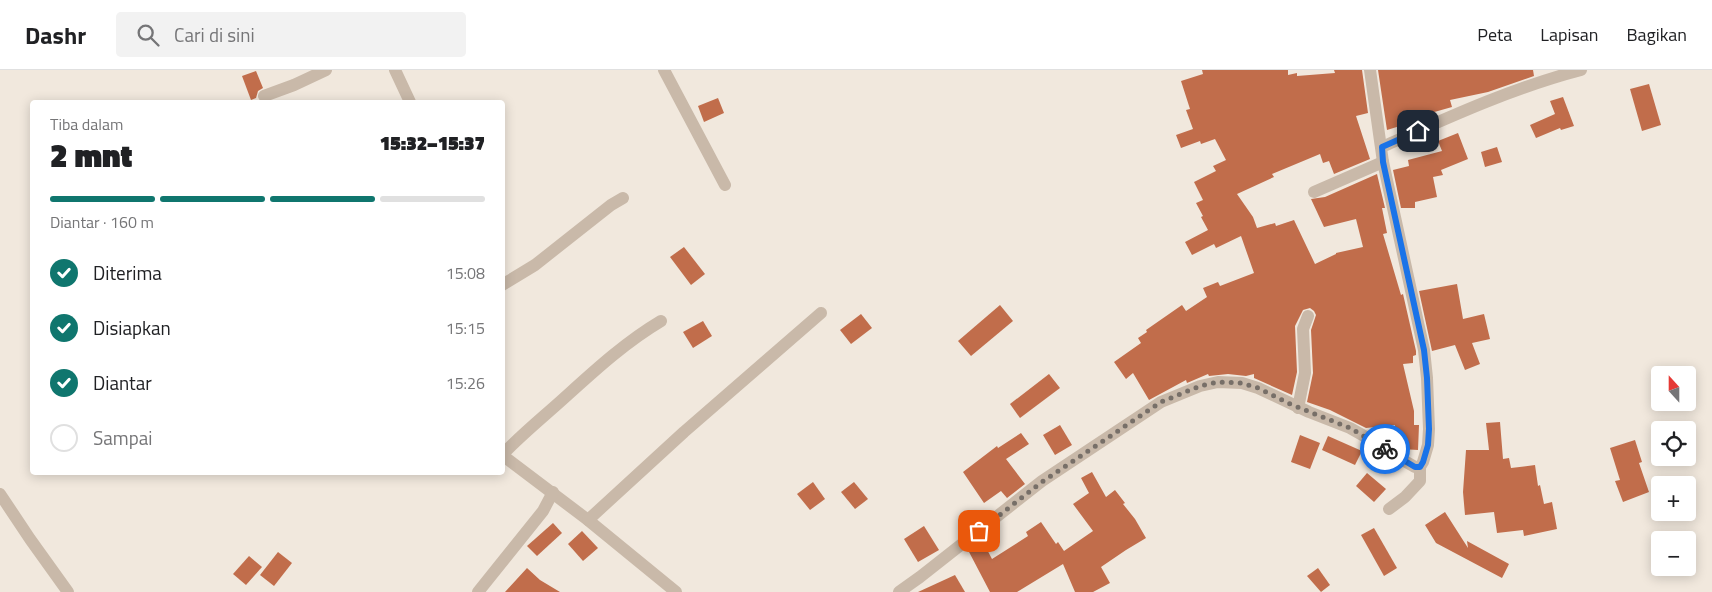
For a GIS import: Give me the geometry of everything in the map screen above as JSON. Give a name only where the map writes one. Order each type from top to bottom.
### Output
[{"type":"street","points":[[264,96],[326,70]]},
{"type":"street","points":[[395,70],[409,100]]},
{"type":"street","points":[[664,70],[725,185]]},
{"type":"street","points":[[1370,70],[1383,162],[1424,350],[1427,378],[1428,445],[1420,467],[1420,482],[1389,509]]},
{"type":"street","points":[[1382,147],[1552,74],[1581,70]]},
{"type":"street","points":[[1314,192],[1383,162]]},
{"type":"street","points":[[505,283],[535,265],[611,205],[623,198]]},
{"type":"street","points":[[588,520],[691,426],[821,313]]},
{"type":"street","points":[[1298,408],[1305,372],[1303,329],[1308,316]]},
{"type":"street","points":[[505,452],[526,430],[588,376],[638,335],[661,321]]},
{"type":"street","points":[[899,592],[1042,482],[1136,418],[1173,396],[1200,386],[1218,382],[1242,383],[1258,388],[1298,408],[1350,428],[1415,467],[1420,467]]},
{"type":"street","points":[[505,457],[553,492],[676,592]]},
{"type":"street","points":[[478,592],[543,511],[553,492]]},
{"type":"street","points":[[0,494],[68,592]]},
{"type":"building","points":[[1202,70],[1288,70],[1288,75],[1297,73],[1297,76],[1335,73],[1334,70],[1362,70],[1368,113],[1356,116],[1370,159],[1334,174],[1329,161],[1323,163],[1320,154],[1272,174],[1274,177],[1237,194],[1253,217],[1257,228],[1275,223],[1276,226],[1294,220],[1315,264],[1336,253],[1363,247],[1356,219],[1324,227],[1311,199],[1325,197],[1377,174],[1385,208],[1382,208],[1387,233],[1383,234],[1401,295],[1403,294],[1416,351],[1416,355],[1413,356],[1413,363],[1403,364],[1414,411],[1414,425],[1419,425],[1418,450],[1401,449],[1394,445],[1395,425],[1366,428],[1330,410],[1307,402],[1313,373],[1311,330],[1316,315],[1310,308],[1303,310],[1295,326],[1297,372],[1292,395],[1254,378],[1254,374],[1246,376],[1228,374],[1209,376],[1208,374],[1187,383],[1186,380],[1149,400],[1133,373],[1126,379],[1114,362],[1141,343],[1138,338],[1147,332],[1146,330],[1182,305],[1186,311],[1207,297],[1203,288],[1218,282],[1220,286],[1254,273],[1241,236],[1216,248],[1214,244],[1192,255],[1185,242],[1208,230],[1196,203],[1203,200],[1194,182],[1216,171],[1213,166],[1226,160],[1215,139],[1201,144],[1200,141],[1181,148],[1176,135],[1193,129],[1186,110],[1190,109],[1181,81],[1203,74]]},
{"type":"building","points":[[1378,70],[1533,70],[1534,76],[1488,92],[1450,100],[1452,107],[1399,122],[1400,126],[1387,130]]},
{"type":"building","points":[[256,71],[263,88],[258,91],[256,98],[251,100],[242,76]]},
{"type":"building","points":[[1649,84],[1661,125],[1642,131],[1630,89]]},
{"type":"building","points":[[1563,97],[1574,126],[1561,130],[1560,128],[1536,138],[1530,125],[1555,114],[1550,101]]},
{"type":"building","points":[[718,98],[724,113],[704,122],[698,106]]},
{"type":"building","points":[[1458,133],[1468,159],[1441,170],[1443,175],[1433,177],[1437,197],[1415,202],[1415,208],[1401,208],[1393,170],[1409,166],[1408,160],[1442,151],[1438,141]]},
{"type":"building","points":[[1497,147],[1502,162],[1485,167],[1481,152]]},
{"type":"building","points":[[684,247],[705,274],[691,285],[670,257]]},
{"type":"building","points":[[1457,284],[1463,319],[1484,314],[1490,339],[1472,343],[1480,364],[1465,370],[1455,345],[1432,351],[1419,291]]},
{"type":"building","points":[[1000,305],[1013,321],[971,356],[958,341]]},
{"type":"building","points":[[861,314],[872,328],[851,344],[840,330]]},
{"type":"building","points":[[703,321],[712,336],[693,348],[683,332]]},
{"type":"building","points":[[1049,374],[1060,388],[1020,418],[1010,404]]},
{"type":"building","points":[[1500,422],[1503,459],[1509,458],[1511,468],[1535,465],[1538,486],[1540,485],[1544,504],[1552,502],[1557,529],[1524,536],[1523,530],[1497,533],[1494,512],[1465,515],[1463,492],[1466,450],[1489,450],[1486,423]]},
{"type":"building","points":[[1060,425],[1072,445],[1055,455],[1043,435]]},
{"type":"building","points":[[1021,433],[1029,444],[1006,459],[1025,484],[1007,498],[1001,491],[984,503],[963,472],[997,446],[998,448]]},
{"type":"building","points":[[1300,435],[1320,443],[1310,469],[1291,462]]},
{"type":"building","points":[[1328,436],[1362,451],[1355,465],[1322,450]]},
{"type":"building","points":[[1635,440],[1642,462],[1639,463],[1649,492],[1623,502],[1615,481],[1620,480],[1610,448]]},
{"type":"building","points":[[1092,472],[1106,497],[1115,490],[1146,538],[1101,567],[1110,583],[1093,592],[1075,592],[1063,564],[1017,592],[990,592],[968,550],[983,542],[992,559],[1028,536],[1026,532],[1041,522],[1056,544],[1058,542],[1064,551],[1093,531],[1073,504],[1089,493],[1081,478]]},
{"type":"building","points":[[1367,473],[1386,489],[1374,502],[1356,486]]},
{"type":"building","points":[[813,482],[825,499],[810,510],[797,494]]},
{"type":"building","points":[[854,482],[868,499],[855,509],[841,492]]},
{"type":"building","points":[[1445,512],[1468,548],[1467,541],[1509,564],[1502,578],[1436,543],[1425,525]]},
{"type":"building","points":[[553,523],[562,533],[537,556],[527,546]]},
{"type":"building","points":[[924,526],[939,550],[918,562],[904,539]]},
{"type":"building","points":[[1374,528],[1397,568],[1384,576],[1361,535]]},
{"type":"building","points":[[582,531],[598,548],[583,561],[568,544]]},
{"type":"building","points":[[278,552],[292,563],[274,586],[260,575]]},
{"type":"building","points":[[249,556],[262,567],[246,585],[233,574]]},
{"type":"building","points":[[527,568],[540,580],[560,592],[505,592]]},
{"type":"building","points":[[1318,568],[1330,585],[1321,592],[1307,576]]},
{"type":"building","points":[[955,575],[965,592],[918,592]]},
{"type":"way so far","points":[[979,531],[1042,482],[1161,402],[1200,386],[1218,382],[1242,383],[1258,388],[1290,404],[1350,428],[1385,449]]},
{"type":"route","points":[[1385,449],[1415,467],[1420,467],[1428,445],[1429,405],[1424,350],[1383,162],[1382,147],[1418,131]]}]
